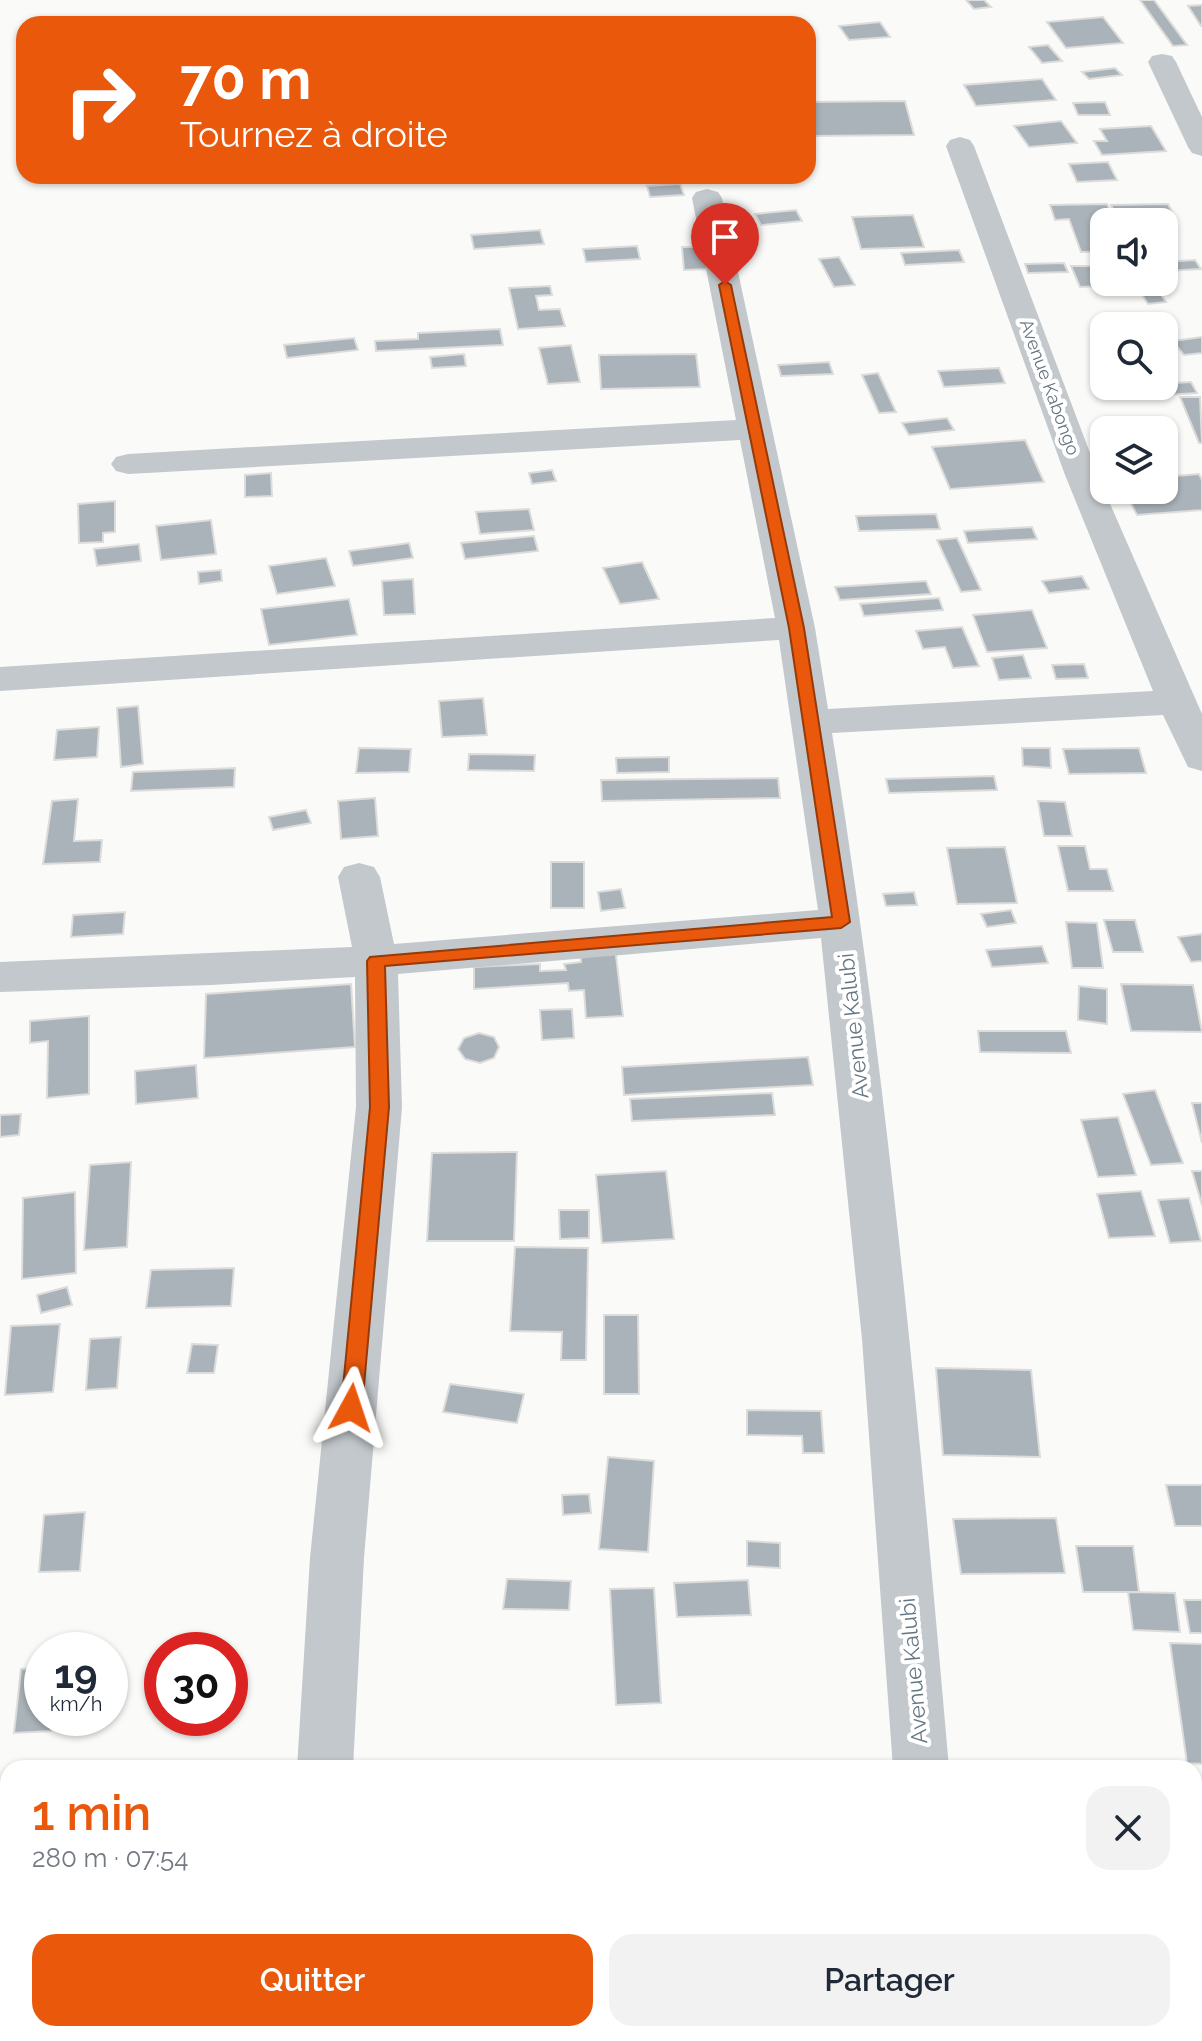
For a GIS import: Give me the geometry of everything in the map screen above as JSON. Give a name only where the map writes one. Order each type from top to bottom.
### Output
[{"type":"street","points":[[1162,62],[1202,147]]},
{"type":"street","name":"Avenue Kabongo","points":[[960,146],[1082,475],[1202,758]]},
{"type":"street","name":"Avenue Kalubi","points":[[707,198],[796,628],[841,922],[887,1339],[920,1760]]},
{"type":"street","points":[[128,464],[755,429]]},
{"type":"street","points":[[0,679],[796,628]]},
{"type":"street","points":[[811,722],[1177,702]]},
{"type":"street","points":[[325,1760],[337,1558],[379,1107],[376,961],[359,877]]},
{"type":"street","points":[[0,977],[149,975],[376,961],[841,922]]},
{"type":"building","points":[[966,0],[984,0],[991,7],[974,9]]},
{"type":"building","points":[[1140,0],[1154,0],[1187,45],[1173,46]]},
{"type":"building","points":[[1202,5],[1202,26],[1201,26],[1188,6]]},
{"type":"building","points":[[1103,17],[1123,43],[1066,48],[1047,22]]},
{"type":"building","points":[[880,22],[890,37],[849,40],[839,26]]},
{"type":"building","points":[[1048,45],[1062,61],[1042,63],[1029,47]]},
{"type":"building","points":[[1115,68],[1122,75],[1089,79],[1082,72]]},
{"type":"building","points":[[1042,79],[1056,100],[976,106],[964,85]]},
{"type":"building","points":[[905,101],[914,135],[816,136],[816,102]]},
{"type":"building","points":[[1105,102],[1110,115],[1078,115],[1073,103]]},
{"type":"building","points":[[1061,121],[1077,143],[1029,147],[1014,126]]},
{"type":"building","points":[[1151,126],[1166,151],[1102,155],[1094,141],[1107,141],[1100,129]]},
{"type":"building","points":[[1108,162],[1117,180],[1077,182],[1069,164]]},
{"type":"building","points":[[680,184],[684,195],[650,197],[647,186]]},
{"type":"building","points":[[1107,204],[1109,208],[1090,208],[1090,252],[1081,252],[1069,219],[1055,220],[1050,205]]},
{"type":"building","points":[[1168,204],[1170,208],[1112,208],[1111,205]]},
{"type":"building","points":[[796,210],[802,221],[761,225],[755,214]]},
{"type":"building","points":[[913,215],[924,247],[861,249],[852,217]]},
{"type":"building","points":[[540,230],[544,244],[474,249],[471,235]]},
{"type":"building","points":[[637,246],[640,259],[586,262],[583,249]]},
{"type":"building","points":[[682,247],[705,247],[708,269],[684,270]]},
{"type":"building","points":[[959,250],[964,262],[905,265],[901,253]]},
{"type":"building","points":[[839,257],[855,285],[834,287],[819,259]]},
{"type":"building","points":[[1195,260],[1201,269],[1178,270],[1178,261]]},
{"type":"building","points":[[1064,263],[1068,272],[1028,273],[1025,264]]},
{"type":"building","points":[[1071,266],[1090,266],[1090,287],[1080,287]]},
{"type":"building","points":[[550,286],[552,295],[536,296],[539,310],[560,309],[565,326],[518,329],[509,288]]},
{"type":"building","points":[[1143,296],[1162,296],[1166,302],[1148,304]]},
{"type":"building","points":[[500,329],[503,345],[376,351],[375,341],[418,339],[418,333]]},
{"type":"building","points":[[1202,337],[1202,353],[1184,355],[1178,347],[1178,340]]},
{"type":"building","points":[[354,338],[358,350],[287,358],[284,345]]},
{"type":"building","points":[[571,345],[580,382],[548,384],[539,348]]},
{"type":"building","points":[[464,354],[466,366],[432,368],[430,357]]},
{"type":"building","points":[[696,354],[700,387],[601,389],[599,355]]},
{"type":"building","points":[[829,362],[833,374],[781,376],[778,365]]},
{"type":"building","points":[[999,368],[1005,383],[944,387],[938,371]]},
{"type":"building","points":[[878,373],[896,412],[879,413],[862,375]]},
{"type":"building","points":[[1191,382],[1197,393],[1178,394],[1178,383]]},
{"type":"building","points":[[1180,397],[1200,397],[1202,443],[1199,443]]},
{"type":"building","points":[[947,418],[954,430],[909,435],[902,423]]},
{"type":"building","points":[[1025,440],[1044,482],[950,489],[932,447]]},
{"type":"building","points":[[552,470],[556,481],[532,484],[529,473]]},
{"type":"building","points":[[271,473],[272,496],[245,497],[245,475]]},
{"type":"building","points":[[1199,474],[1202,480],[1202,510],[1137,515],[1131,504],[1178,504],[1178,476]]},
{"type":"building","points":[[115,501],[115,532],[103,533],[103,542],[79,543],[78,504]]},
{"type":"building","points":[[529,509],[534,530],[480,534],[476,512]]},
{"type":"building","points":[[936,514],[940,529],[859,531],[856,516]]},
{"type":"building","points":[[211,520],[216,554],[161,560],[156,526]]},
{"type":"building","points":[[1032,527],[1037,539],[968,543],[964,531]]},
{"type":"building","points":[[534,536],[538,551],[465,559],[461,543]]},
{"type":"building","points":[[957,538],[981,590],[961,592],[937,540]]},
{"type":"building","points":[[409,543],[413,558],[353,566],[349,551]]},
{"type":"building","points":[[139,544],[141,561],[97,566],[94,549]]},
{"type":"building","points":[[326,558],[335,586],[277,594],[269,566]]},
{"type":"building","points":[[642,562],[659,599],[620,604],[603,568]]},
{"type":"building","points":[[221,570],[222,581],[199,584],[198,572]]},
{"type":"building","points":[[1082,576],[1089,589],[1049,593],[1042,581]]},
{"type":"building","points":[[413,579],[415,614],[384,615],[382,581]]},
{"type":"building","points":[[926,581],[931,594],[840,600],[835,587]]},
{"type":"building","points":[[939,598],[943,610],[864,616],[860,604]]},
{"type":"building","points":[[349,599],[357,635],[269,645],[261,609]]},
{"type":"building","points":[[1032,610],[1047,648],[987,652],[973,615]]},
{"type":"building","points":[[962,627],[979,666],[953,668],[945,647],[923,649],[916,631]]},
{"type":"building","points":[[1023,655],[1031,678],[999,680],[992,658]]},
{"type":"building","points":[[1084,664],[1088,678],[1056,679],[1052,665]]},
{"type":"building","points":[[483,698],[487,735],[442,737],[439,701]]},
{"type":"building","points":[[138,706],[143,764],[121,767],[117,708]]},
{"type":"building","points":[[99,727],[97,757],[54,760],[57,730]]},
{"type":"building","points":[[359,748],[411,749],[409,772],[356,773]]},
{"type":"building","points":[[1022,748],[1050,748],[1051,768],[1023,766]]},
{"type":"building","points":[[1139,748],[1146,773],[1069,774],[1063,749]]},
{"type":"building","points":[[469,754],[535,755],[534,771],[468,770]]},
{"type":"building","points":[[669,757],[669,772],[617,773],[616,758]]},
{"type":"building","points":[[235,768],[234,787],[131,791],[133,772]]},
{"type":"building","points":[[994,776],[997,790],[889,793],[886,779]]},
{"type":"building","points":[[778,778],[780,798],[602,801],[601,780]]},
{"type":"building","points":[[375,798],[378,836],[341,839],[338,801]]},
{"type":"building","points":[[78,799],[74,841],[102,840],[100,862],[43,864],[52,801]]},
{"type":"building","points":[[1038,801],[1065,802],[1072,836],[1044,836]]},
{"type":"building","points":[[306,810],[311,823],[273,830],[269,817]]},
{"type":"building","points":[[1058,846],[1085,846],[1090,869],[1107,869],[1113,891],[1068,891]]},
{"type":"building","points":[[1005,847],[1017,903],[957,904],[947,848]]},
{"type":"building","points":[[551,862],[584,862],[584,908],[551,908]]},
{"type":"building","points":[[621,889],[625,908],[601,911],[598,892]]},
{"type":"building","points":[[914,892],[917,905],[886,906],[883,894]]},
{"type":"building","points":[[1011,910],[1016,923],[987,927],[981,914]]},
{"type":"building","points":[[125,912],[123,934],[71,937],[73,915]]},
{"type":"building","points":[[1104,920],[1135,920],[1143,952],[1113,952]]},
{"type":"building","points":[[1066,922],[1097,923],[1103,968],[1072,968]]},
{"type":"building","points":[[1202,934],[1202,961],[1191,962],[1178,937]]},
{"type":"building","points":[[1042,946],[1048,963],[992,967],[986,950]]},
{"type":"building","points":[[615,947],[623,1016],[586,1018],[584,990],[569,991],[568,983],[474,989],[474,967],[540,964],[540,971],[566,970],[564,964],[581,962],[580,949]]},
{"type":"building","points":[[351,984],[355,1047],[204,1058],[206,994]]},
{"type":"building","points":[[1121,984],[1193,985],[1202,1032],[1131,1031]]},
{"type":"building","points":[[1079,986],[1107,989],[1107,1024],[1078,1020]]},
{"type":"building","points":[[572,1009],[574,1038],[542,1040],[540,1010]]},
{"type":"building","points":[[89,1016],[89,1094],[47,1098],[48,1041],[30,1043],[30,1021]]},
{"type":"building","points":[[978,1031],[1066,1031],[1071,1053],[980,1052]]},
{"type":"building","points":[[479,1033],[494,1037],[499,1047],[494,1058],[480,1063],[465,1059],[458,1049],[464,1038]]},
{"type":"building","points":[[808,1057],[813,1085],[624,1095],[622,1067]]},
{"type":"building","points":[[196,1065],[198,1098],[136,1104],[135,1071]]},
{"type":"building","points":[[1155,1090],[1183,1163],[1151,1165],[1123,1094]]},
{"type":"building","points":[[772,1093],[775,1115],[632,1121],[630,1099]]},
{"type":"building","points":[[1192,1103],[1202,1103],[1202,1143]]},
{"type":"building","points":[[21,1114],[19,1135],[0,1137],[0,1115]]},
{"type":"building","points":[[1118,1117],[1136,1175],[1098,1177],[1081,1120]]},
{"type":"building","points":[[517,1152],[514,1241],[427,1241],[432,1153]]},
{"type":"building","points":[[131,1162],[127,1247],[84,1250],[90,1165]]},
{"type":"building","points":[[666,1171],[674,1239],[602,1243],[596,1175]]},
{"type":"building","points":[[1192,1171],[1202,1171],[1202,1205]]},
{"type":"building","points":[[1141,1191],[1155,1236],[1109,1238],[1097,1194]]},
{"type":"building","points":[[75,1192],[76,1273],[22,1279],[23,1198]]},
{"type":"building","points":[[1189,1198],[1201,1241],[1170,1243],[1158,1200]]},
{"type":"building","points":[[559,1210],[589,1210],[589,1238],[560,1239]]},
{"type":"building","points":[[515,1247],[588,1248],[586,1360],[561,1360],[562,1332],[510,1331]]},
{"type":"building","points":[[234,1268],[231,1306],[146,1308],[151,1270]]},
{"type":"building","points":[[67,1287],[72,1305],[41,1313],[37,1295]]},
{"type":"building","points":[[604,1315],[638,1315],[639,1394],[604,1394]]},
{"type":"building","points":[[60,1324],[53,1392],[5,1395],[11,1326]]},
{"type":"building","points":[[121,1337],[117,1388],[86,1390],[90,1339]]},
{"type":"building","points":[[192,1344],[218,1345],[214,1373],[187,1373]]},
{"type":"building","points":[[936,1368],[1031,1370],[1040,1457],[943,1455]]},
{"type":"building","points":[[450,1384],[524,1394],[517,1423],[443,1412]]},
{"type":"building","points":[[747,1410],[821,1411],[824,1453],[803,1453],[802,1436],[747,1435]]},
{"type":"building","points":[[608,1457],[654,1461],[648,1552],[599,1549]]},
{"type":"building","points":[[1166,1485],[1202,1485],[1202,1526],[1175,1526]]},
{"type":"building","points":[[589,1494],[591,1513],[563,1515],[562,1495]]},
{"type":"building","points":[[85,1512],[80,1571],[39,1572],[44,1515]]},
{"type":"building","points":[[1056,1518],[1065,1573],[961,1574],[953,1519]]},
{"type":"building","points":[[747,1541],[780,1543],[780,1568],[747,1566]]},
{"type":"building","points":[[1076,1546],[1133,1546],[1139,1592],[1083,1592]]},
{"type":"building","points":[[507,1579],[571,1581],[569,1610],[503,1609]]},
{"type":"building","points":[[748,1580],[751,1615],[677,1617],[674,1583]]},
{"type":"building","points":[[654,1588],[661,1703],[616,1705],[610,1589]]},
{"type":"building","points":[[1128,1592],[1175,1593],[1180,1632],[1133,1630]]},
{"type":"building","points":[[1184,1600],[1202,1600],[1202,1633],[1190,1633]]},
{"type":"building","points":[[1170,1643],[1202,1644],[1202,1760],[1187,1760]]},
{"type":"building","points":[[21,1669],[24,1669],[24,1732],[14,1733]]},
{"type":"route","points":[[351,1408],[379,1107],[376,961],[841,922],[796,628],[725,285]]}]
